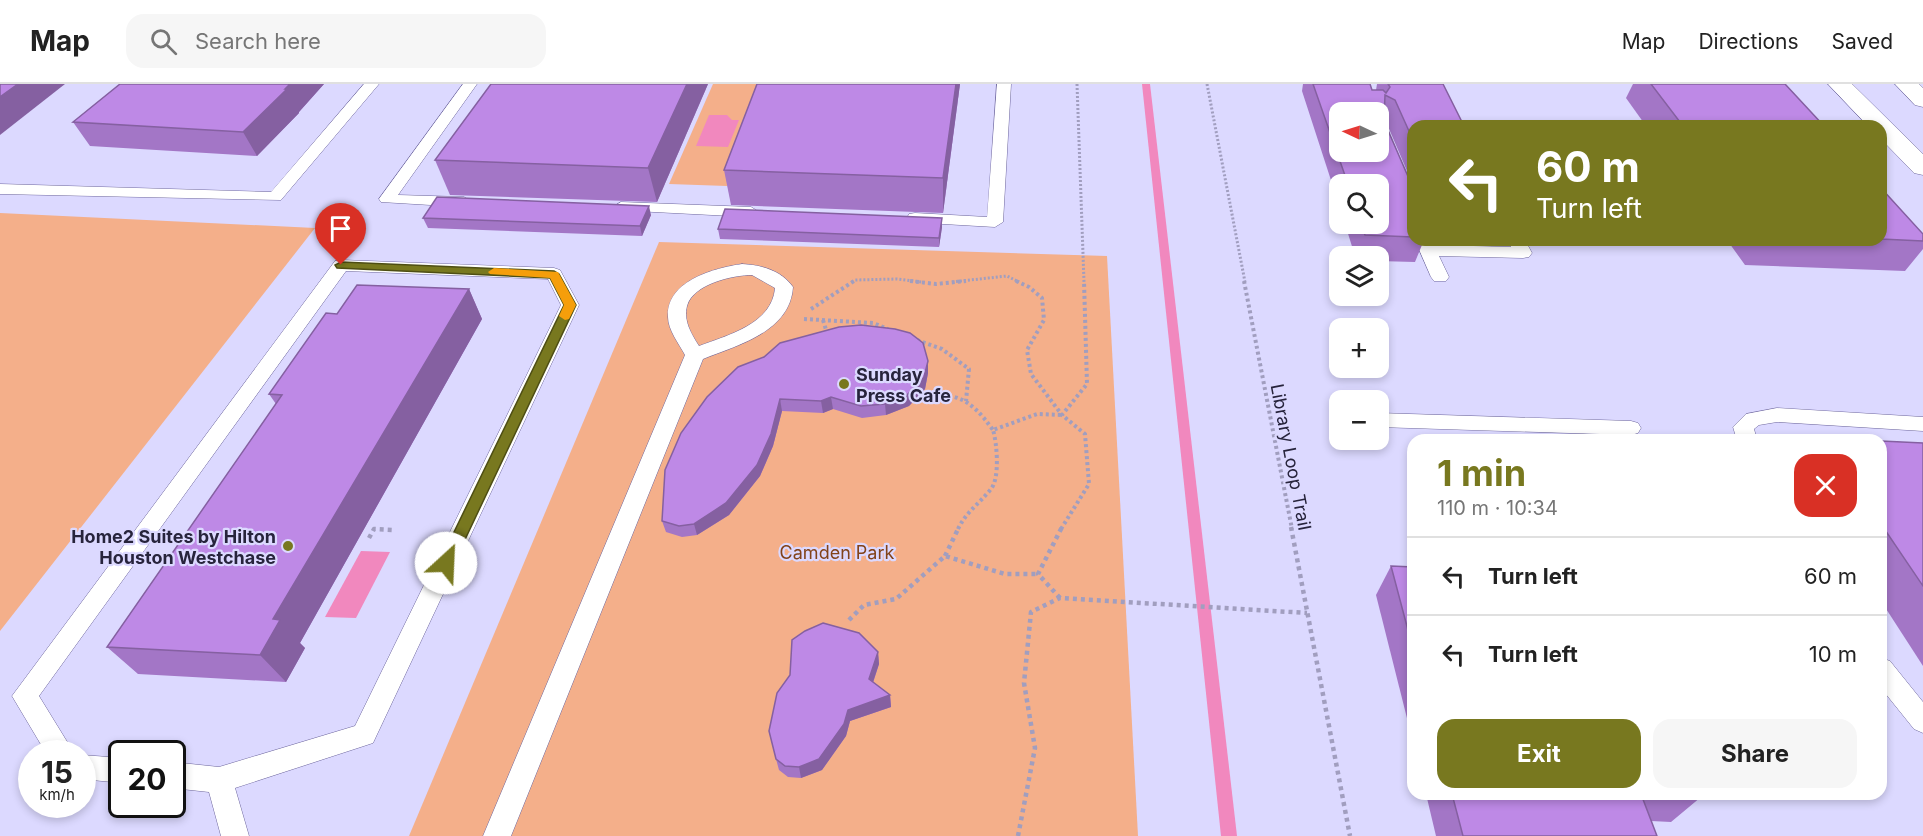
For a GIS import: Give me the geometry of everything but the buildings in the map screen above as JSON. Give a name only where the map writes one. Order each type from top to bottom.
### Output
[{"type":"main road","points":[[1839,84],[1875,120]]},
{"type":"main road","points":[[1906,84],[1923,100]]},
{"type":"main road","points":[[1887,132],[1923,168]]},
{"type":"lane","points":[[0,189],[274,197],[372,84]]},
{"type":"lane","points":[[470,84],[387,199],[478,202]]},
{"type":"lane","points":[[901,218],[995,222],[1004,84]]},
{"type":"lane","points":[[606,207],[771,213]]},
{"type":"lane","points":[[1427,246],[1440,277]]},
{"type":"lane","points":[[1439,246],[1523,253],[1519,246]]},
{"type":"lane","points":[[53,740],[25,696],[341,265],[554,274],[570,305],[364,735],[219,780],[186,776]]},
{"type":"lane","points":[[498,836],[695,355],[735,339],[769,321],[781,308],[786,298],[784,287],[774,278],[753,270],[731,271],[693,286],[681,301],[676,315],[683,334],[695,355]]},
{"type":"lane","points":[[1745,434],[1743,427],[1753,419],[1777,415],[1923,424]]},
{"type":"lane","points":[[1389,420],[1631,428]]},
{"type":"lane","points":[[1887,676],[1923,721]]},
{"type":"lane","points":[[219,780],[235,836]]},
{"type":"path","points":[[1062,415],[1086,384],[1077,84]]},
{"type":"path","name":"Library Loop Trail","points":[[1207,84],[1350,836]]},
{"type":"path","points":[[896,332],[873,323],[797,319],[855,280],[897,279],[936,285],[1008,276],[1029,287],[1042,298],[1044,320],[1027,350],[1031,375],[1062,415],[1084,434],[1089,484],[1069,513],[1038,574]]},
{"type":"path","points":[[821,341],[828,333],[823,320]]},
{"type":"path","points":[[915,340],[942,350],[969,369],[966,401]]},
{"type":"path","points":[[849,620],[864,605],[896,599],[945,556],[963,518],[993,487],[998,445],[993,430],[982,414],[966,401],[941,392],[903,399]]},
{"type":"path","points":[[993,430],[1037,414],[1062,415]]},
{"type":"path","points":[[369,538],[374,529],[394,530]]},
{"type":"path","points":[[945,556],[1005,574],[1038,574],[1060,598]]},
{"type":"path","points":[[1018,836],[1035,748],[1024,683],[1031,612],[1060,598],[1307,613]]},
{"type":"green space","points":[[713,84],[765,84],[727,186],[669,184]]},
{"type":"green space","points":[[0,213],[315,228],[0,631]]},
{"type":"green space","name":"Camden Park","points":[[659,242],[1107,256],[1138,836],[409,836]]},
{"type":"shaded area","points":[[709,115],[727,115],[732,120],[739,120],[728,147],[696,146]]},
{"type":"shaded area","points":[[361,551],[390,552],[356,618],[325,617]]},
{"type":"waterway","points":[[1146,84],[1229,836]]},
{"type":"slow traffic","points":[[494,272],[554,274],[570,305],[565,316]]},
{"type":"place","name":"Sunday Press Cafe","points":[[844,384]]},
{"type":"place","name":"Home2 Suites by Hilton Houston Westchase","points":[[288,546]]},
{"type":"route","points":[[341,265],[554,274],[570,305],[446,563]]}]
